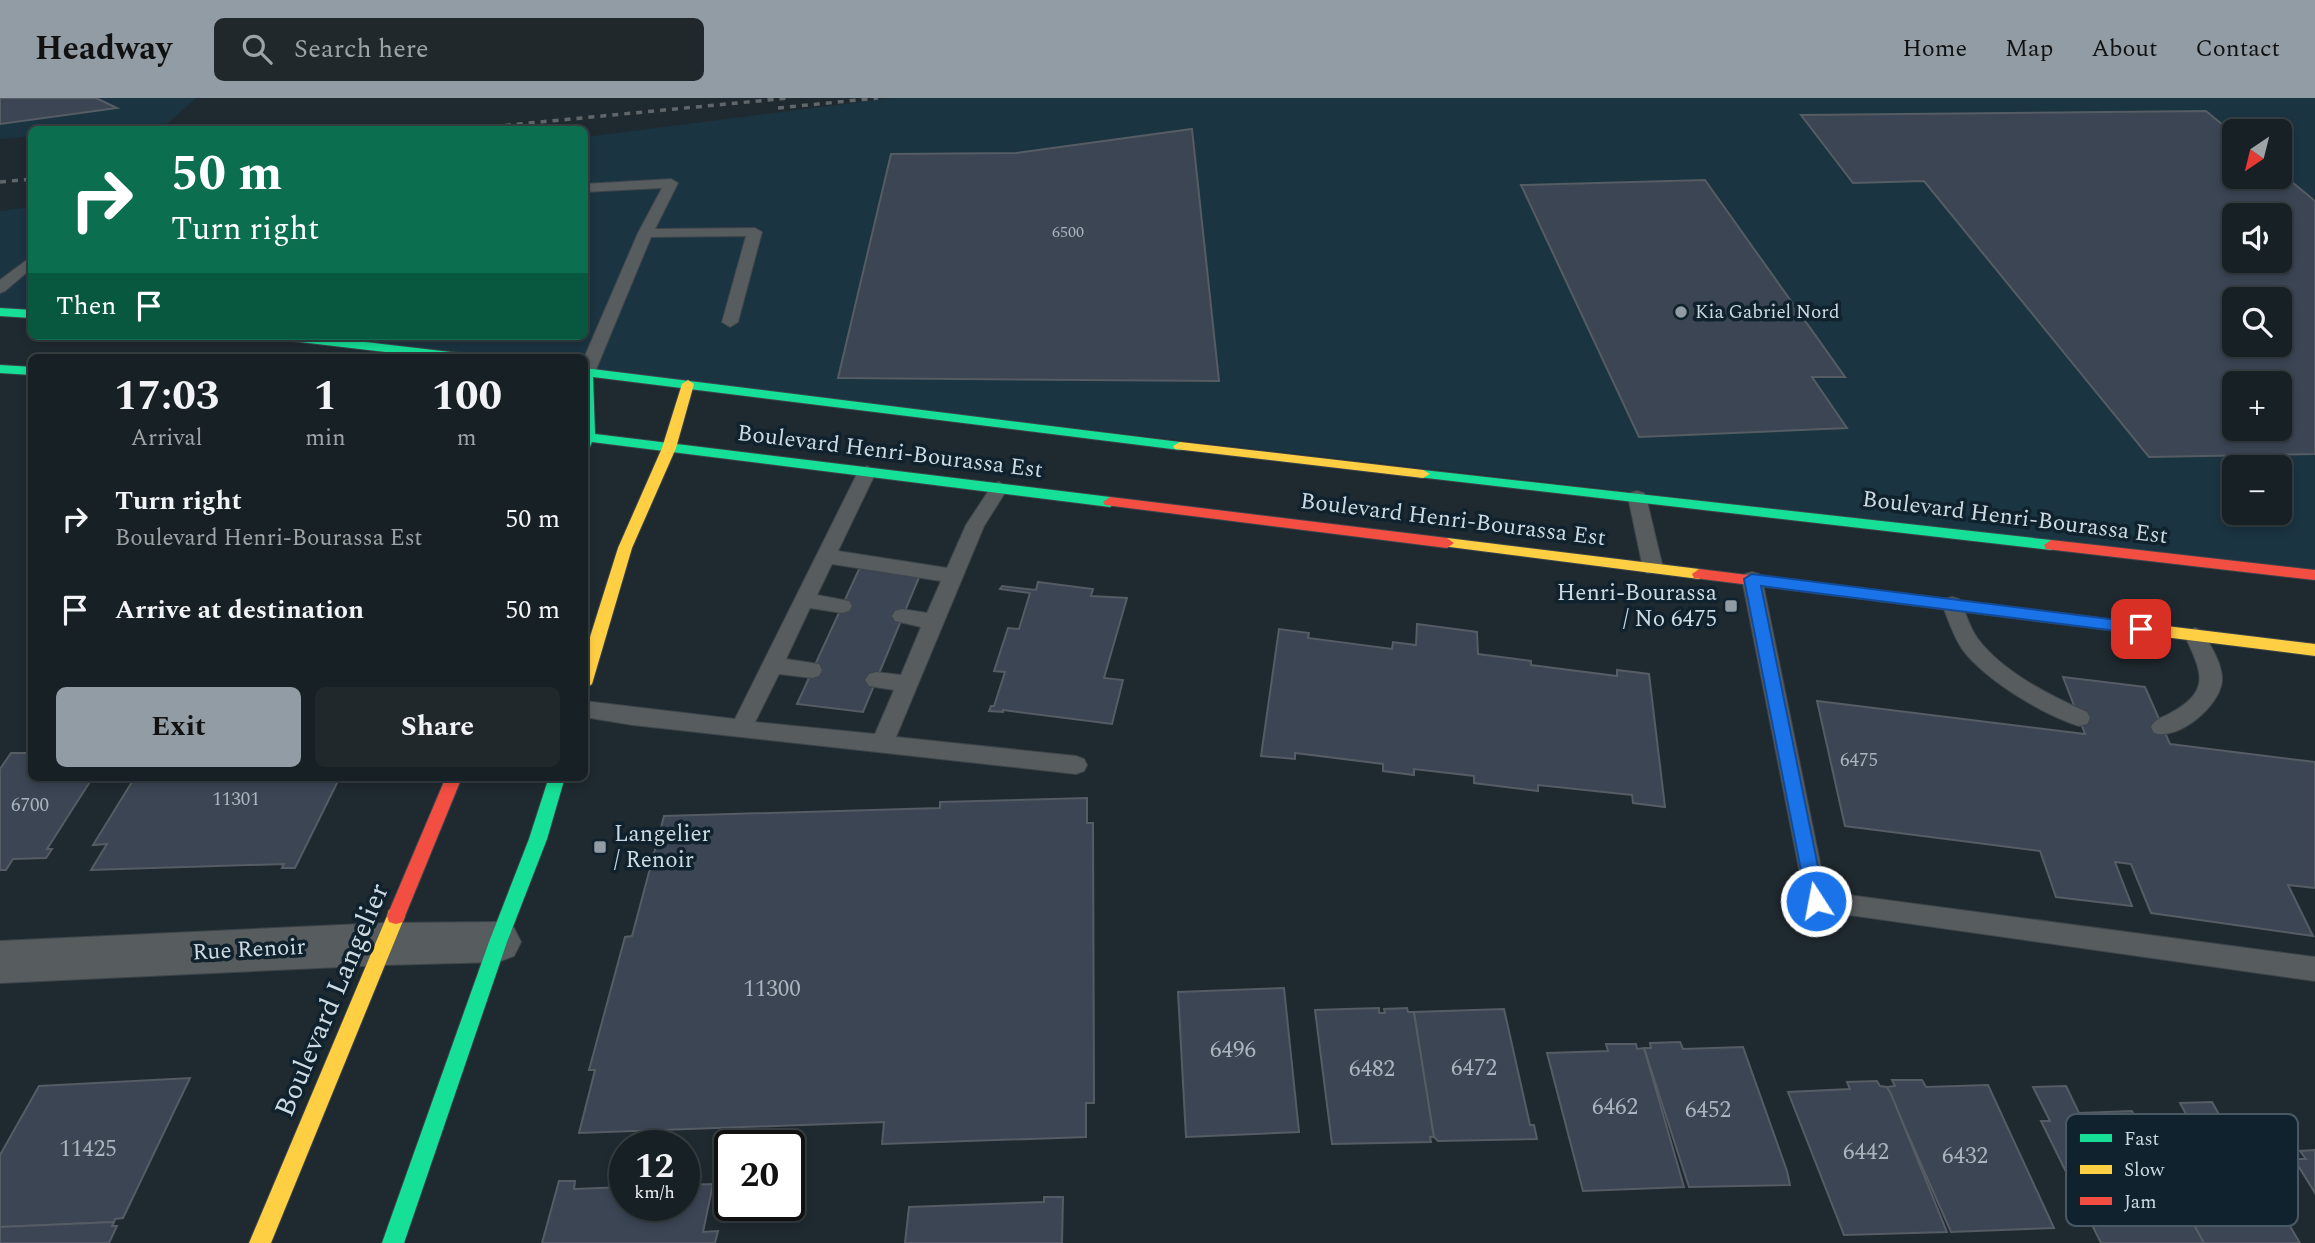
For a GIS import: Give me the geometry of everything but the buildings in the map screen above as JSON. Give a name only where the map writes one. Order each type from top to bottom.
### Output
[{"type":"main road","points":[[0,312],[28,314]]},
{"type":"main road","points":[[317,340],[434,354]]},
{"type":"main road","points":[[0,369],[28,371]]},
{"type":"main road","name":"Boulevard Henri-Bourassa Est","points":[[588,372],[1242,454],[2315,575]]},
{"type":"main road","points":[[588,671],[625,548],[669,448],[688,384]]},
{"type":"main road","name":"Boulevard Henri-Bourassa Est","points":[[588,440],[1752,579],[2315,650]]},
{"type":"main road","name":"Boulevard Langelier","points":[[260,1243],[452,781]]},
{"type":"main road","points":[[393,1243],[498,942],[538,839],[556,781]]},
{"type":"street","name":"Rue Renoir","points":[[0,962],[384,944],[498,942]]},
{"type":"lane","points":[[588,188],[671,183],[645,233],[588,367]]},
{"type":"lane","points":[[645,233],[755,232],[730,322]]},
{"type":"lane","points":[[0,288],[28,264]]},
{"type":"lane","points":[[741,729],[867,472]]},
{"type":"lane","points":[[883,744],[975,525],[999,488]]},
{"type":"lane","points":[[1637,497],[1653,568]]},
{"type":"lane","points":[[826,556],[954,576]]},
{"type":"lane","points":[[1752,579],[1816,901],[2315,969]]},
{"type":"lane","points":[[804,600],[842,606]]},
{"type":"lane","points":[[1952,604],[1970,644],[2030,692],[2078,718]]},
{"type":"lane","points":[[902,616],[934,622]]},
{"type":"lane","points":[[2162,727],[2181,719],[2197,707],[2209,688],[2212,675],[2195,636]]},
{"type":"lane","points":[[772,665],[812,670]]},
{"type":"lane","points":[[876,680],[908,684]]},
{"type":"lane","points":[[588,710],[1076,765]]},
{"type":"shaded area","points":[[0,98],[196,98],[168,123],[141,126],[28,126],[28,136],[0,139]]},
{"type":"shaded area","points":[[892,98],[2315,98],[2315,570],[588,372],[588,354],[428,354],[306,340],[588,340],[588,137]]},
{"type":"shaded area","points":[[28,207],[28,317],[0,316],[0,211]]},
{"type":"railway","points":[[498,126],[789,98]]},
{"type":"railway","points":[[778,108],[878,98]]},
{"type":"railway","points":[[0,182],[28,179]]},
{"type":"traffic: fast","points":[[0,312],[28,314]]},
{"type":"traffic: fast","points":[[317,340],[434,354]]},
{"type":"traffic: fast","points":[[0,369],[28,371]]},
{"type":"traffic: fast","points":[[588,372],[1180,446]]},
{"type":"traffic: fast","points":[[588,437],[1110,502]]},
{"type":"traffic: fast","points":[[1423,474],[2051,545]]},
{"type":"traffic: fast","points":[[393,1243],[498,942],[538,839],[556,781]]},
{"type":"traffic: slow","points":[[588,671],[625,548],[669,448],[688,384]]},
{"type":"traffic: slow","points":[[1180,446],[1423,474]]},
{"type":"traffic: slow","points":[[1447,543],[1699,574]]},
{"type":"traffic: slow","points":[[1862,594],[2315,650]]},
{"type":"traffic: slow","points":[[260,1243],[396,916]]},
{"type":"traffic: jam","points":[[1110,502],[1447,543]]},
{"type":"traffic: jam","points":[[2051,545],[2315,575]]},
{"type":"traffic: jam","points":[[1699,574],[1862,594]]},
{"type":"traffic: jam","points":[[396,916],[452,781]]},
{"type":"place","name":"Kia Gabriel Nord","points":[[1681,312]]},
{"type":"place","name":"Henri-Bourassa / No 6475","points":[[1731,606]]},
{"type":"place","name":"Langelier / Renoir","points":[[600,847]]},
{"type":"route","points":[[1816,901],[1752,579],[2141,629]]}]
